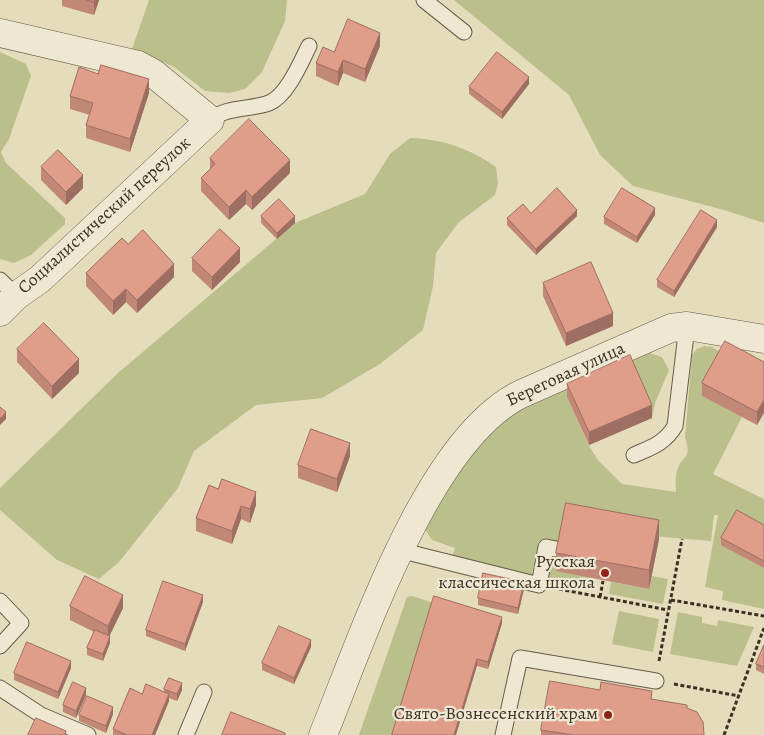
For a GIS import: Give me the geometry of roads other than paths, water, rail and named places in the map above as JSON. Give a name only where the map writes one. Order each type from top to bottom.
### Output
[{"type":"street","points":[[0,33],[138,65],[153,73],[210,120]]},
{"type":"street","name":"Социалистический переулок","points":[[5,296],[40,279],[210,120]]},
{"type":"street","name":"Береговая улица","points":[[323,735],[399,550],[448,464],[487,417],[504,402],[664,330],[688,326],[764,339]]},
{"type":"lane","points":[[424,0],[464,32]]},
{"type":"lane","points":[[210,120],[223,112],[271,102],[291,81],[309,46]]},
{"type":"lane","points":[[634,455],[660,444],[668,437],[675,426],[688,326]]},
{"type":"lane","points":[[399,550],[539,585],[546,547],[556,549]]},
{"type":"lane","points":[[0,601],[21,623],[0,646]]},
{"type":"lane","points":[[503,735],[520,658],[656,681]]},
{"type":"lane","points":[[0,688],[41,715],[88,735]]},
{"type":"lane","points":[[186,735],[204,692]]},
{"type":"place","name":"Русская классическая школа","points":[[605,573]]},
{"type":"place","name":"Свято-Вознесенский храм","points":[[608,715]]}]
